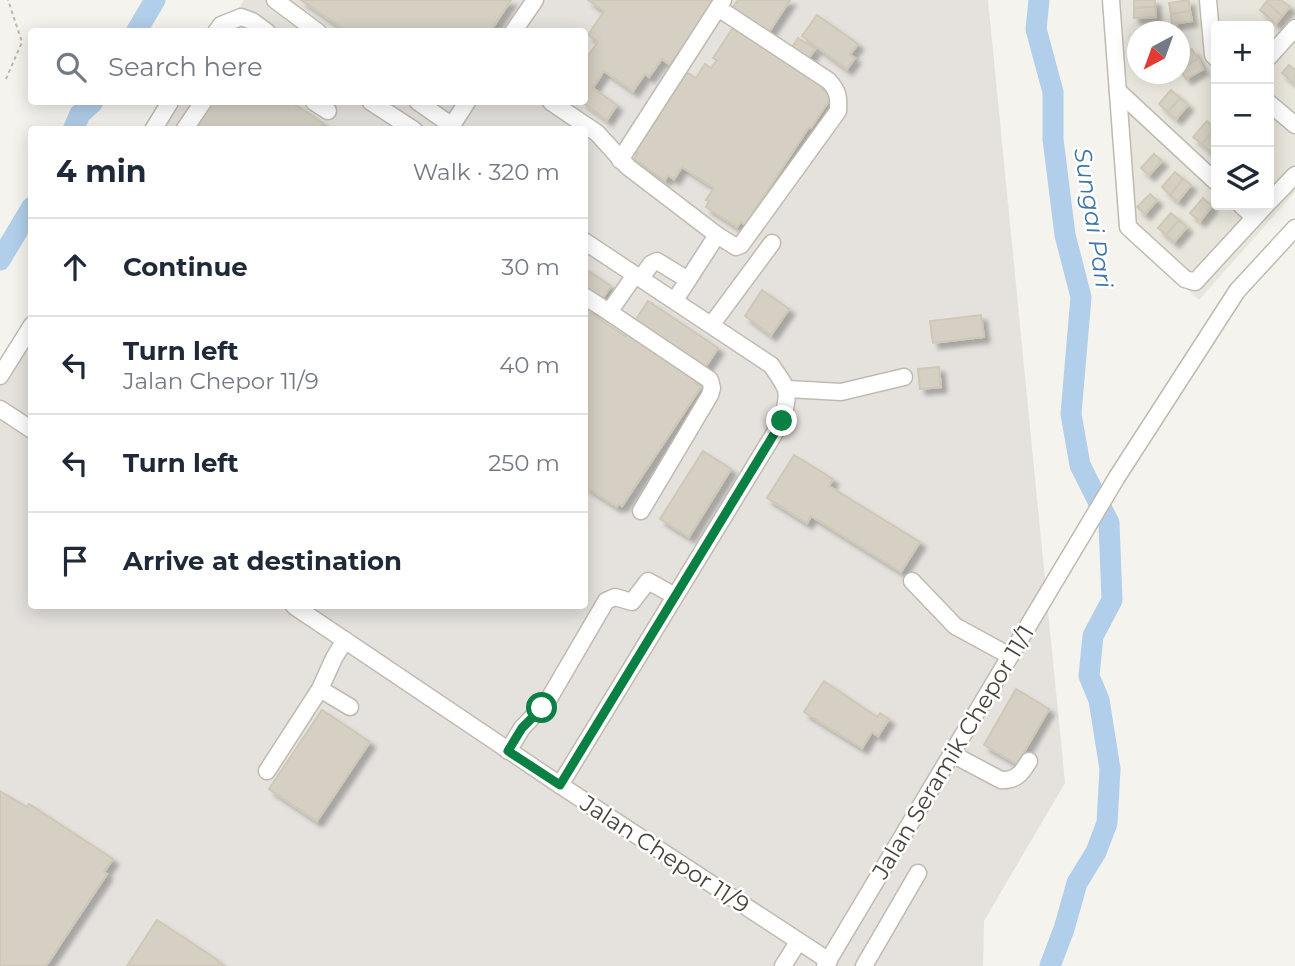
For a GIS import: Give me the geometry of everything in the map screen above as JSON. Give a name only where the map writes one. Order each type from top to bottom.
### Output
[{"type":"street","points":[[275,0],[313,28]]},
{"type":"street","points":[[516,28],[535,0]]},
{"type":"street","points":[[1111,0],[1128,227],[1185,279],[1195,282],[1262,210]]},
{"type":"street","points":[[1208,0],[1211,33]]},
{"type":"street","points":[[588,127],[597,133],[620,160],[736,247],[741,245],[838,111],[838,91],[829,81],[720,4],[620,160]]},
{"type":"street","points":[[219,28],[241,17],[262,28]]},
{"type":"street","points":[[1274,51],[1295,28]]},
{"type":"street","points":[[1118,91],[1211,177]]},
{"type":"street","points":[[155,126],[168,105]]},
{"type":"street","points":[[187,126],[201,105]]},
{"type":"street","points":[[373,105],[387,122]]},
{"type":"street","points":[[422,105],[449,126]]},
{"type":"street","points":[[451,126],[465,105]]},
{"type":"street","points":[[555,105],[587,126]]},
{"type":"street","points":[[1274,107],[1295,125]]},
{"type":"street","points":[[1274,198],[1295,175]]},
{"type":"street","points":[[1246,210],[1254,217]]},
{"type":"street","name":"Jalan Seramik Chepor 11/1","points":[[827,963],[1117,477],[1237,292],[1295,228]]},
{"type":"street","points":[[676,300],[716,234]]},
{"type":"street","points":[[712,324],[772,243]]},
{"type":"street","points":[[560,785],[782,421],[788,389],[771,365],[588,244]]},
{"type":"street","points":[[609,312],[638,276],[657,261],[688,280]]},
{"type":"street","points":[[588,299],[710,380],[712,388],[710,396],[640,511]]},
{"type":"street","points":[[0,376],[28,331]]},
{"type":"street","points":[[788,389],[841,392],[905,377]]},
{"type":"street","points":[[0,409],[28,427]]},
{"type":"street","points":[[508,751],[522,728],[547,702],[606,601],[615,597],[632,602],[648,581],[675,596]]},
{"type":"street","points":[[912,581],[954,626],[1010,656]]},
{"type":"street","name":"Jalan Chepor 11/9","points":[[298,609],[827,963]]},
{"type":"street","points":[[267,771],[320,689],[345,640]]},
{"type":"street","points":[[320,689],[350,707]]},
{"type":"street","points":[[952,754],[1001,780],[1010,781],[1017,777],[1030,761]]},
{"type":"street","points":[[864,966],[918,873]]},
{"type":"street","points":[[783,966],[798,942]]},
{"type":"path","points":[[6,79],[22,41],[8,0]]},
{"type":"shaded area","points":[[244,0],[988,0],[1065,783],[984,921],[983,966],[0,966],[0,376],[28,330],[28,609],[588,609],[588,126],[155,126],[168,105],[588,105],[588,28],[220,28],[231,20]]},
{"type":"shaded area","points":[[1107,0],[1295,0],[1295,192],[1199,300],[1122,232]]},
{"type":"building","points":[[301,0],[511,0],[493,28],[342,28]]},
{"type":"building","points":[[588,0],[714,0],[670,65],[662,59],[649,77],[645,74],[633,91],[604,71],[593,88],[617,105],[607,120],[586,105],[588,56],[598,42],[588,35],[604,11]]},
{"type":"building","points":[[738,0],[790,0],[765,38],[728,14]]},
{"type":"building","points":[[1134,0],[1155,0],[1155,7],[1134,8]]},
{"type":"building","points":[[1189,0],[1190,11],[1171,14],[1169,3]]},
{"type":"building","points":[[1281,0],[1290,7],[1282,16],[1266,2]]},
{"type":"building","points":[[1266,2],[1282,16],[1276,24],[1260,10]]},
{"type":"building","points":[[1155,7],[1156,17],[1134,18],[1134,8]]},
{"type":"building","points":[[1190,11],[1192,21],[1172,21],[1171,14]]},
{"type":"building","points":[[817,15],[858,44],[850,55],[855,58],[847,69],[802,36]]},
{"type":"building","points":[[736,23],[826,82],[822,89],[832,96],[745,225],[741,222],[737,227],[706,207],[709,201],[706,200],[714,188],[682,167],[674,179],[668,175],[665,180],[634,159],[638,153],[630,148],[647,133],[686,72],[696,78],[705,64],[711,68],[717,60],[713,58]]},
{"type":"building","points":[[798,38],[815,49],[806,63],[789,52]]},
{"type":"building","points":[[1192,49],[1198,59],[1190,63]]},
{"type":"building","points":[[1198,59],[1203,69],[1190,77],[1190,63]]},
{"type":"building","points":[[1289,65],[1295,70],[1295,84],[1282,73]]},
{"type":"building","points":[[1171,90],[1180,98],[1168,112],[1159,104]]},
{"type":"building","points":[[1180,98],[1188,105],[1176,119],[1168,112]]},
{"type":"building","points":[[204,105],[296,105],[323,123],[321,126],[191,126]]},
{"type":"building","points":[[1207,121],[1211,125],[1211,134],[1202,144],[1193,137]]},
{"type":"building","points":[[1211,134],[1211,149],[1209,151],[1202,144]]},
{"type":"building","points":[[1154,154],[1162,161],[1149,175],[1141,168]]},
{"type":"building","points":[[1175,172],[1183,179],[1170,195],[1162,187]]},
{"type":"building","points":[[1183,179],[1191,185],[1178,201],[1170,195]]},
{"type":"building","points":[[1150,194],[1157,200],[1145,214],[1137,207]]},
{"type":"building","points":[[1203,198],[1211,205],[1200,221],[1190,213]]},
{"type":"building","points":[[1171,213],[1179,220],[1166,235],[1158,228]]},
{"type":"building","points":[[1179,220],[1187,227],[1174,242],[1166,235]]},
{"type":"building","points":[[588,271],[611,286],[592,314],[625,336],[648,301],[718,348],[695,383],[701,387],[622,506],[619,504],[617,507],[588,489]]},
{"type":"building","points":[[762,290],[789,309],[771,335],[745,316]]},
{"type":"building","points":[[981,315],[984,337],[933,343],[930,321]]},
{"type":"building","points":[[939,367],[941,387],[920,389],[918,369]]},
{"type":"building","points":[[703,451],[731,469],[689,537],[660,519]]},
{"type":"building","points":[[794,455],[833,479],[829,486],[920,542],[901,572],[811,516],[807,523],[767,498]]},
{"type":"building","points":[[824,681],[877,717],[880,713],[889,719],[878,736],[872,732],[862,748],[804,712]]},
{"type":"building","points":[[1016,689],[1049,709],[1017,764],[984,745]]},
{"type":"building","points":[[322,710],[370,742],[317,821],[269,789]]},
{"type":"building","points":[[0,791],[27,807],[29,804],[113,859],[104,872],[107,874],[46,966],[0,966]]},
{"type":"building","points":[[157,920],[216,959],[222,966],[127,966]]},
{"type":"waterway","points":[[138,28],[155,0]]},
{"type":"waterway","name":"Sungai Pari","points":[[1039,0],[1036,29],[1053,92],[1053,139],[1065,235],[1081,297],[1071,414],[1080,465],[1109,523],[1112,600],[1093,636],[1089,676],[1099,700],[1110,769],[1107,823],[1096,852],[1077,883],[1050,966]]},
{"type":"waterway","points":[[75,126],[80,114],[90,105]]},
{"type":"waterway","points":[[0,260],[28,214]]},
{"type":"route","points":[[542,708],[522,728],[508,751],[560,785],[782,421]]}]
